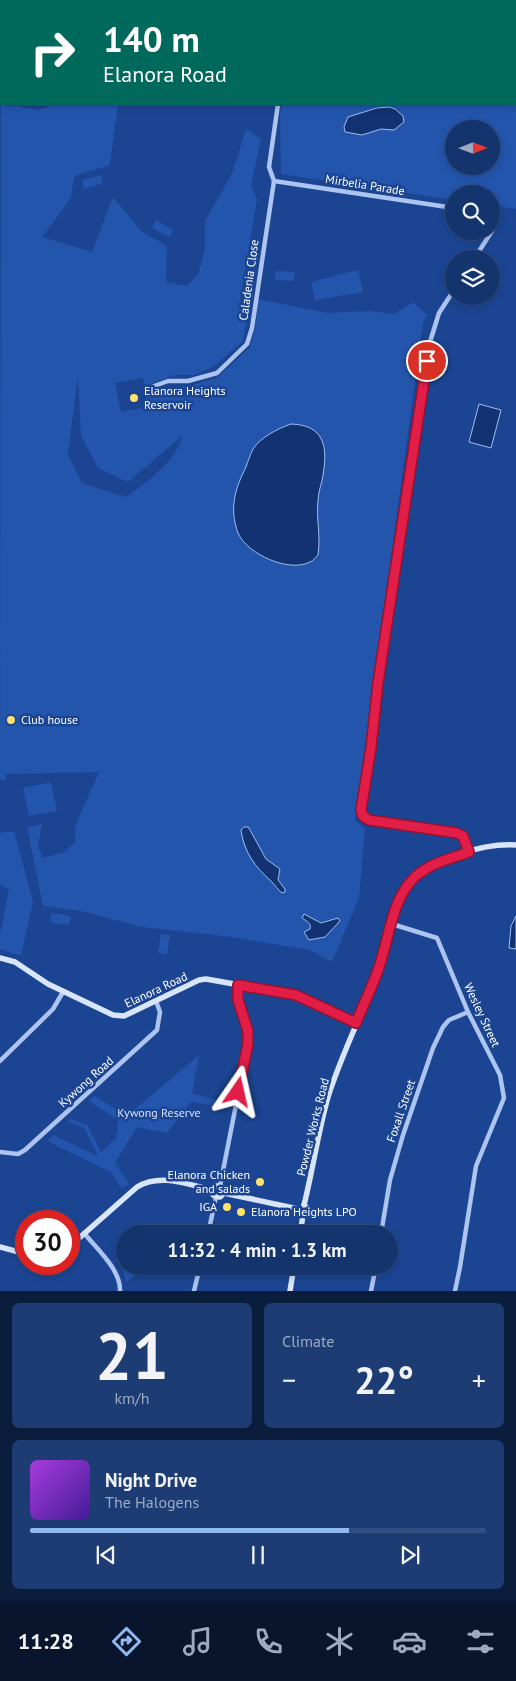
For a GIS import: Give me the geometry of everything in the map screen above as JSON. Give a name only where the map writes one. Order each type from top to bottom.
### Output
[{"type":"street","name":"Caladenia Close","points":[[146,389],[168,381],[188,381],[217,373],[247,344],[252,328],[274,181],[269,167],[278,105]]},
{"type":"street","name":"Mirbelia Parade","points":[[274,181],[445,207]]},
{"type":"street","points":[[445,304],[439,313],[430,342],[378,683],[371,748],[361,810],[363,816],[369,820],[457,833],[463,836],[469,852]]},
{"type":"street","name":"Powder Works Road","points":[[304,1205],[328,1097],[378,970],[401,896],[406,886],[432,865],[494,845],[516,845]]},
{"type":"street","name":"Wesley Street","points":[[392,924],[436,938],[468,1012],[500,1075],[504,1098],[476,1166],[455,1291]]},
{"type":"street","name":"Elanora Road","points":[[0,958],[15,962],[48,984],[113,1015],[124,1016],[199,980],[206,979],[296,995],[356,1023]]},
{"type":"street","points":[[224,1193],[223,1188],[220,1186],[248,1044],[248,1031],[238,1000],[238,985]]},
{"type":"street","points":[[0,1061],[53,1009],[63,992]]},
{"type":"street","name":"Kywong Road","points":[[0,1152],[18,1154],[25,1150],[157,1030],[160,1012],[156,1001]]},
{"type":"street","name":"Foxall Street","points":[[382,1225],[390,1180],[403,1134],[434,1048],[443,1027],[449,1020],[468,1012]]},
{"type":"street","points":[[80,1237],[137,1187],[147,1181],[156,1179],[168,1180],[212,1190]]},
{"type":"street","points":[[212,1190],[216,1186],[220,1186]]},
{"type":"street","points":[[212,1190],[213,1195],[216,1197]]},
{"type":"street","points":[[216,1197],[222,1196],[224,1193]]},
{"type":"street","points":[[224,1193],[298,1209],[299,1213],[303,1215]]},
{"type":"street","points":[[210,1225],[216,1197]]},
{"type":"street","points":[[298,1209],[304,1205],[308,1210],[303,1215],[301,1225]]},
{"type":"street","points":[[84,1233],[116,1271],[120,1291]]},
{"type":"street","points":[[0,1247],[15,1251]]},
{"type":"street","points":[[194,1291],[198,1275]]},
{"type":"street","points":[[290,1291],[293,1275]]},
{"type":"street","points":[[371,1291],[374,1275]]},
{"type":"green space","points":[[1,105],[38,110],[55,105],[118,105],[110,165],[74,176],[71,198],[42,237],[92,252],[113,197],[141,231],[167,246],[166,282],[187,286],[198,274],[205,250],[205,221],[232,174],[246,129],[261,139],[251,186],[257,199],[239,305],[248,309],[243,341],[213,367],[194,375],[175,375],[144,386],[143,378],[115,383],[121,412],[142,408],[146,396],[165,388],[189,386],[217,378],[250,347],[255,330],[258,299],[327,313],[371,311],[395,314],[413,302],[427,315],[423,323],[355,821],[365,828],[359,898],[332,962],[310,950],[224,936],[141,927],[82,911],[43,906],[27,827],[42,824],[38,846],[43,858],[64,852],[75,842],[75,826],[99,772],[6,774],[6,780],[0,780]],"holes":[[[78,376],[81,436],[98,468],[128,482],[182,436],[174,455],[160,471],[126,497],[82,483],[68,454]]]},
{"type":"green space","points":[[282,105],[516,105],[516,209],[500,206],[500,185],[445,185],[445,199],[281,174],[280,117]]},
{"type":"green space","points":[[101,175],[103,183],[84,189],[82,180]]},
{"type":"green space","points":[[156,220],[173,230],[169,237],[152,228]]},
{"type":"green space","points":[[358,270],[363,292],[315,300],[311,282]]},
{"type":"green space","points":[[275,271],[295,272],[294,281],[275,280]]},
{"type":"green space","points":[[51,782],[57,811],[29,816],[23,788]]},
{"type":"green space","points":[[14,831],[33,902],[21,956],[0,949],[0,934],[9,889],[0,885],[0,833]]},
{"type":"green space","points":[[52,913],[71,916],[69,925],[50,922]]},
{"type":"green space","points":[[161,934],[170,935],[167,954],[158,953]]},
{"type":"green space","name":"Kywong Reserve","points":[[199,1055],[192,1094],[228,1102],[226,1108],[191,1102],[167,1133],[137,1127],[115,1163],[129,1184],[122,1189],[111,1172],[47,1141],[53,1135],[97,1156],[84,1128],[68,1121],[71,1119],[87,1125],[101,1152],[116,1139],[118,1120],[89,1101],[95,1096],[127,1116]]},
{"type":"green space","points":[[124,1275],[136,1275],[126,1282]]},
{"type":"shaded area","points":[[389,107],[395,109],[403,116],[404,122],[394,130],[381,129],[362,135],[345,132],[344,127],[348,117],[377,108]]},
{"type":"shaded area","points":[[479,404],[501,410],[491,448],[469,442]]},
{"type":"shaded area","points":[[291,424],[311,428],[317,433],[324,446],[325,455],[318,498],[318,555],[311,561],[301,565],[291,565],[270,560],[250,548],[238,533],[234,515],[236,491],[253,449],[270,434]]},
{"type":"shaded area","points":[[244,827],[248,827],[266,859],[280,869],[278,880],[285,889],[285,892],[282,893],[251,859],[242,838],[241,830]]},
{"type":"shaded area","points":[[304,914],[321,923],[338,918],[340,921],[325,937],[309,940],[304,932],[310,929],[310,925],[302,918]]},
{"type":"shaded area","points":[[516,916],[516,949],[509,948],[511,926]]},
{"type":"place","name":"Elanora Heights Reservoir","points":[[134,398]]},
{"type":"place","name":"Club house","points":[[11,720]]},
{"type":"place","name":"Elanora Chicken and salads","points":[[260,1182]]},
{"type":"place","name":"IGA","points":[[227,1207]]},
{"type":"place","name":"Elanora Heights LPO","points":[[241,1212]]},
{"type":"route","points":[[238,1092],[248,1044],[248,1031],[238,1000],[238,985],[296,995],[356,1023],[378,970],[396,907],[406,886],[423,870],[432,865],[469,852],[463,836],[457,833],[369,820],[363,816],[361,810],[371,748],[378,683],[427,361]]}]
